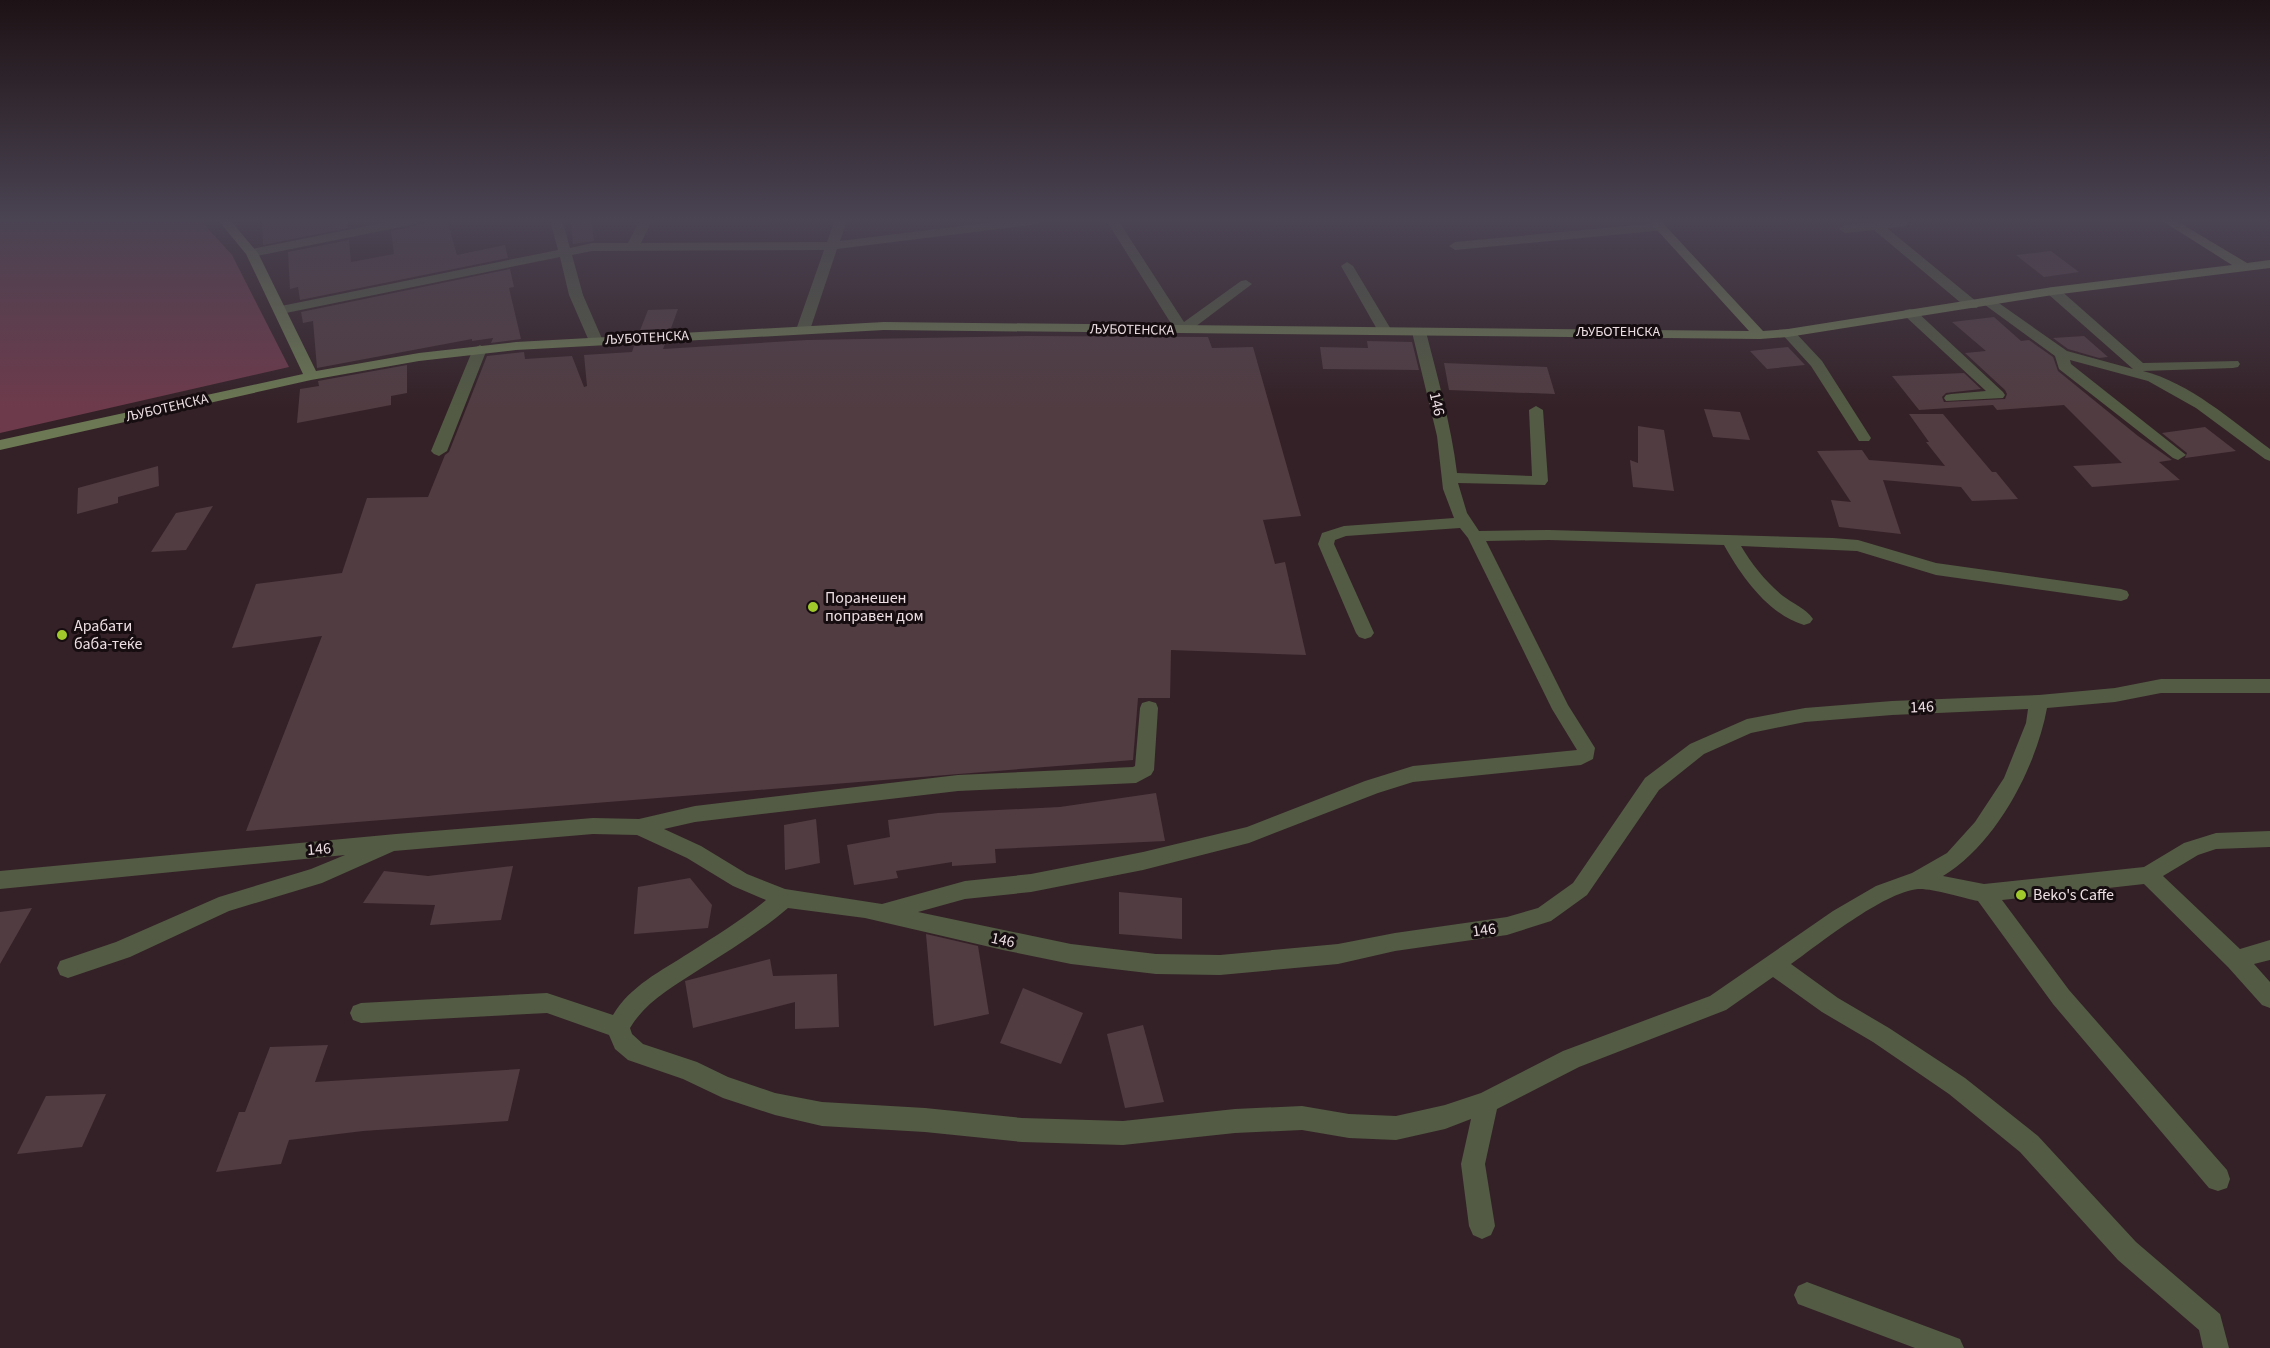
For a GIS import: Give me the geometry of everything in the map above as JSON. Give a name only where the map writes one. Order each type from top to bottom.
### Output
[{"type":"main road","points":[[267,283],[311,376]]},
{"type":"main road","points":[[1712,283],[1760,335]]},
{"type":"main road","name":"ЉУБОТЕНСКА","points":[[0,446],[311,376],[480,349],[884,326],[1760,335],[1788,333],[2118,283]]},
{"type":"street","points":[[281,310],[413,283]]},
{"type":"street","points":[[573,283],[596,341]]},
{"type":"street","points":[[803,330],[819,283]]},
{"type":"street","points":[[1152,283],[1182,330],[1246,284]]},
{"type":"street","points":[[1357,283],[1385,331]]},
{"type":"street","points":[[1945,283],[1972,305]]},
{"type":"street","points":[[2054,291],[2140,367],[2233,364]]},
{"type":"street","points":[[1988,302],[2062,354],[2153,378],[2201,405],[2270,456]]},
{"type":"street","points":[[1910,313],[1998,396],[1951,398]]},
{"type":"street","name":"146","points":[[883,913],[965,890],[1031,883],[1143,861],[1217,843],[1270,827],[1413,774],[1581,757],[1586,754],[1586,748],[1561,709],[1475,536],[1462,523],[1452,495],[1446,443],[1419,332]]},
{"type":"street","points":[[1788,333],[1817,364],[1864,438]]},
{"type":"street","points":[[439,451],[480,349]]},
{"type":"street","points":[[2062,354],[2064,366],[2178,455]]},
{"type":"street","points":[[1449,478],[1540,481],[1536,410]]},
{"type":"street","points":[[1365,633],[1326,544],[1328,537],[1344,531],[1462,523]]},
{"type":"street","points":[[1475,536],[1549,535],[1833,543],[1858,546],[1936,570],[2121,595]]},
{"type":"street","points":[[1730,541],[1742,563],[1759,585],[1780,605],[1804,619]]},
{"type":"street","name":"146","points":[[639,827],[694,852],[740,880],[784,898],[883,913],[1071,954],[1156,964],[1220,965],[1338,954],[1395,942],[1507,927],[1544,915],[1580,889],[1652,784],[1697,749],[1747,726],[1805,715],[2039,702],[2115,695],[2161,686],[2270,686]]},
{"type":"street","points":[[784,898],[739,933],[646,991],[625,1012],[618,1027],[623,1041],[636,1052],[689,1070],[723,1087],[775,1104],[822,1114],[925,1120],[1022,1130],[1123,1133],[1235,1121],[1302,1118],[1349,1126],[1396,1128],[1445,1117],[1487,1102],[1571,1059],[1718,1003],[1840,918],[1883,892],[1918,880],[1954,859],[1982,828],[2013,781],[2035,723],[2039,702]]},
{"type":"street","name":"146","points":[[0,880],[396,842],[593,826],[639,827],[695,814],[958,783],[1136,775],[1142,773],[1145,767],[1149,708]]},
{"type":"street","points":[[1918,880],[1984,893],[2148,875],[2191,849],[2216,841],[2270,839]]},
{"type":"street","points":[[68,968],[122,950],[226,903],[315,877],[362,859],[396,842]]},
{"type":"street","points":[[2148,875],[2236,960],[2270,998]]},
{"type":"street","points":[[1984,893],[2061,997],[2218,1179]]},
{"type":"street","points":[[2236,960],[2270,950]]},
{"type":"street","points":[[1774,965],[1830,1005],[1881,1035],[1957,1086],[2029,1144],[2127,1251],[2211,1323],[2216,1348]]},
{"type":"street","points":[[361,1013],[547,1003],[618,1027]]},
{"type":"street","points":[[1482,1226],[1473,1164],[1487,1102]]},
{"type":"street","points":[[1807,1295],[1951,1348]]},
{"type":"shaded area","points":[[0,283],[246,283],[289,367],[0,433]]},
{"type":"building","points":[[290,283],[385,283],[300,300],[298,287],[290,289]]},
{"type":"building","points":[[442,283],[513,283],[514,287],[509,288],[521,339],[491,343],[493,338],[472,341],[472,339],[317,368],[313,321],[303,323],[301,312]]},
{"type":"building","points":[[678,309],[670,331],[639,333],[648,310]]},
{"type":"building","points":[[1994,317],[2021,341],[2029,340],[2053,357],[2058,371],[2138,436],[2172,460],[2159,462],[2180,480],[2092,487],[2073,466],[2122,463],[2064,405],[1997,410],[1993,405],[1919,410],[1892,376],[1964,373],[1981,389],[1946,393],[1942,397],[1944,402],[2005,399],[2007,394],[2005,390],[1965,353],[1986,351],[1952,322]]},
{"type":"building","name":"Поранешен поправен дом","points":[[1028,336],[1208,337],[1212,348],[1253,347],[1301,516],[1263,520],[1275,564],[1285,562],[1306,655],[1171,650],[1170,698],[1138,698],[1133,760],[246,831],[322,636],[232,648],[256,584],[342,573],[367,498],[428,497],[445,455],[449,452],[487,356],[524,352],[525,359],[572,356],[584,387],[587,386],[584,355],[632,352],[634,346],[665,344],[663,349],[807,340]]},
{"type":"building","points":[[2084,336],[2108,357],[2099,358],[2068,349],[2053,338]]},
{"type":"building","points":[[1367,341],[1412,342],[1419,370],[1323,369],[1320,347],[1368,348]]},
{"type":"building","points":[[1788,347],[1805,365],[1767,369],[1750,351]]},
{"type":"building","points":[[1444,363],[1547,367],[1555,394],[1449,390]]},
{"type":"building","points":[[407,365],[407,393],[391,396],[391,405],[297,423],[300,389],[319,386],[318,381]]},
{"type":"building","points":[[1704,409],[1740,412],[1750,440],[1713,437]]},
{"type":"building","points":[[1909,414],[1943,414],[2018,499],[1972,501],[1961,487],[1883,480],[1901,534],[1839,527],[1831,500],[1851,502],[1817,451],[1862,450],[1869,460],[1945,466],[1926,442],[1929,442]]},
{"type":"building","points":[[1638,426],[1664,430],[1674,491],[1633,487],[1630,460],[1638,463]]},
{"type":"building","points":[[2205,427],[2236,451],[2185,458],[2187,453],[2162,433]]},
{"type":"building","points":[[158,466],[159,486],[118,497],[118,503],[77,514],[78,488]]},
{"type":"building","points":[[213,506],[186,550],[151,552],[176,513]]},
{"type":"building","points":[[1156,793],[1165,841],[995,849],[996,863],[952,866],[952,862],[896,871],[898,878],[854,885],[847,845],[890,837],[888,820],[938,813],[1060,807]]},
{"type":"building","points":[[816,819],[820,863],[785,870],[784,825]]},
{"type":"building","points":[[513,866],[501,920],[430,925],[435,905],[363,903],[384,871],[428,876]]},
{"type":"building","points":[[690,878],[712,905],[708,928],[634,934],[638,887]]},
{"type":"building","points":[[1119,892],[1182,898],[1182,939],[1119,934]]},
{"type":"building","points":[[32,908],[0,964],[0,912]]},
{"type":"building","points":[[926,934],[978,946],[989,1014],[934,1026]]},
{"type":"building","points":[[770,959],[773,976],[837,974],[839,1027],[795,1029],[795,1002],[693,1028],[685,981]]},
{"type":"building","points":[[1023,988],[1083,1013],[1061,1064],[1000,1043]]},
{"type":"building","points":[[1143,1025],[1164,1102],[1125,1108],[1107,1034]]},
{"type":"building","points":[[328,1045],[315,1082],[520,1069],[508,1121],[363,1131],[289,1140],[281,1164],[216,1172],[239,1112],[245,1112],[270,1047]]},
{"type":"building","points":[[106,1094],[82,1147],[17,1154],[46,1096]]},
{"type":"place","name":"Поранешен поправен дом","points":[[813,607]]},
{"type":"place","name":"Арабати баба-теќе","points":[[62,635]]},
{"type":"place","name":"Beko's Caffe","points":[[2021,895]]}]
